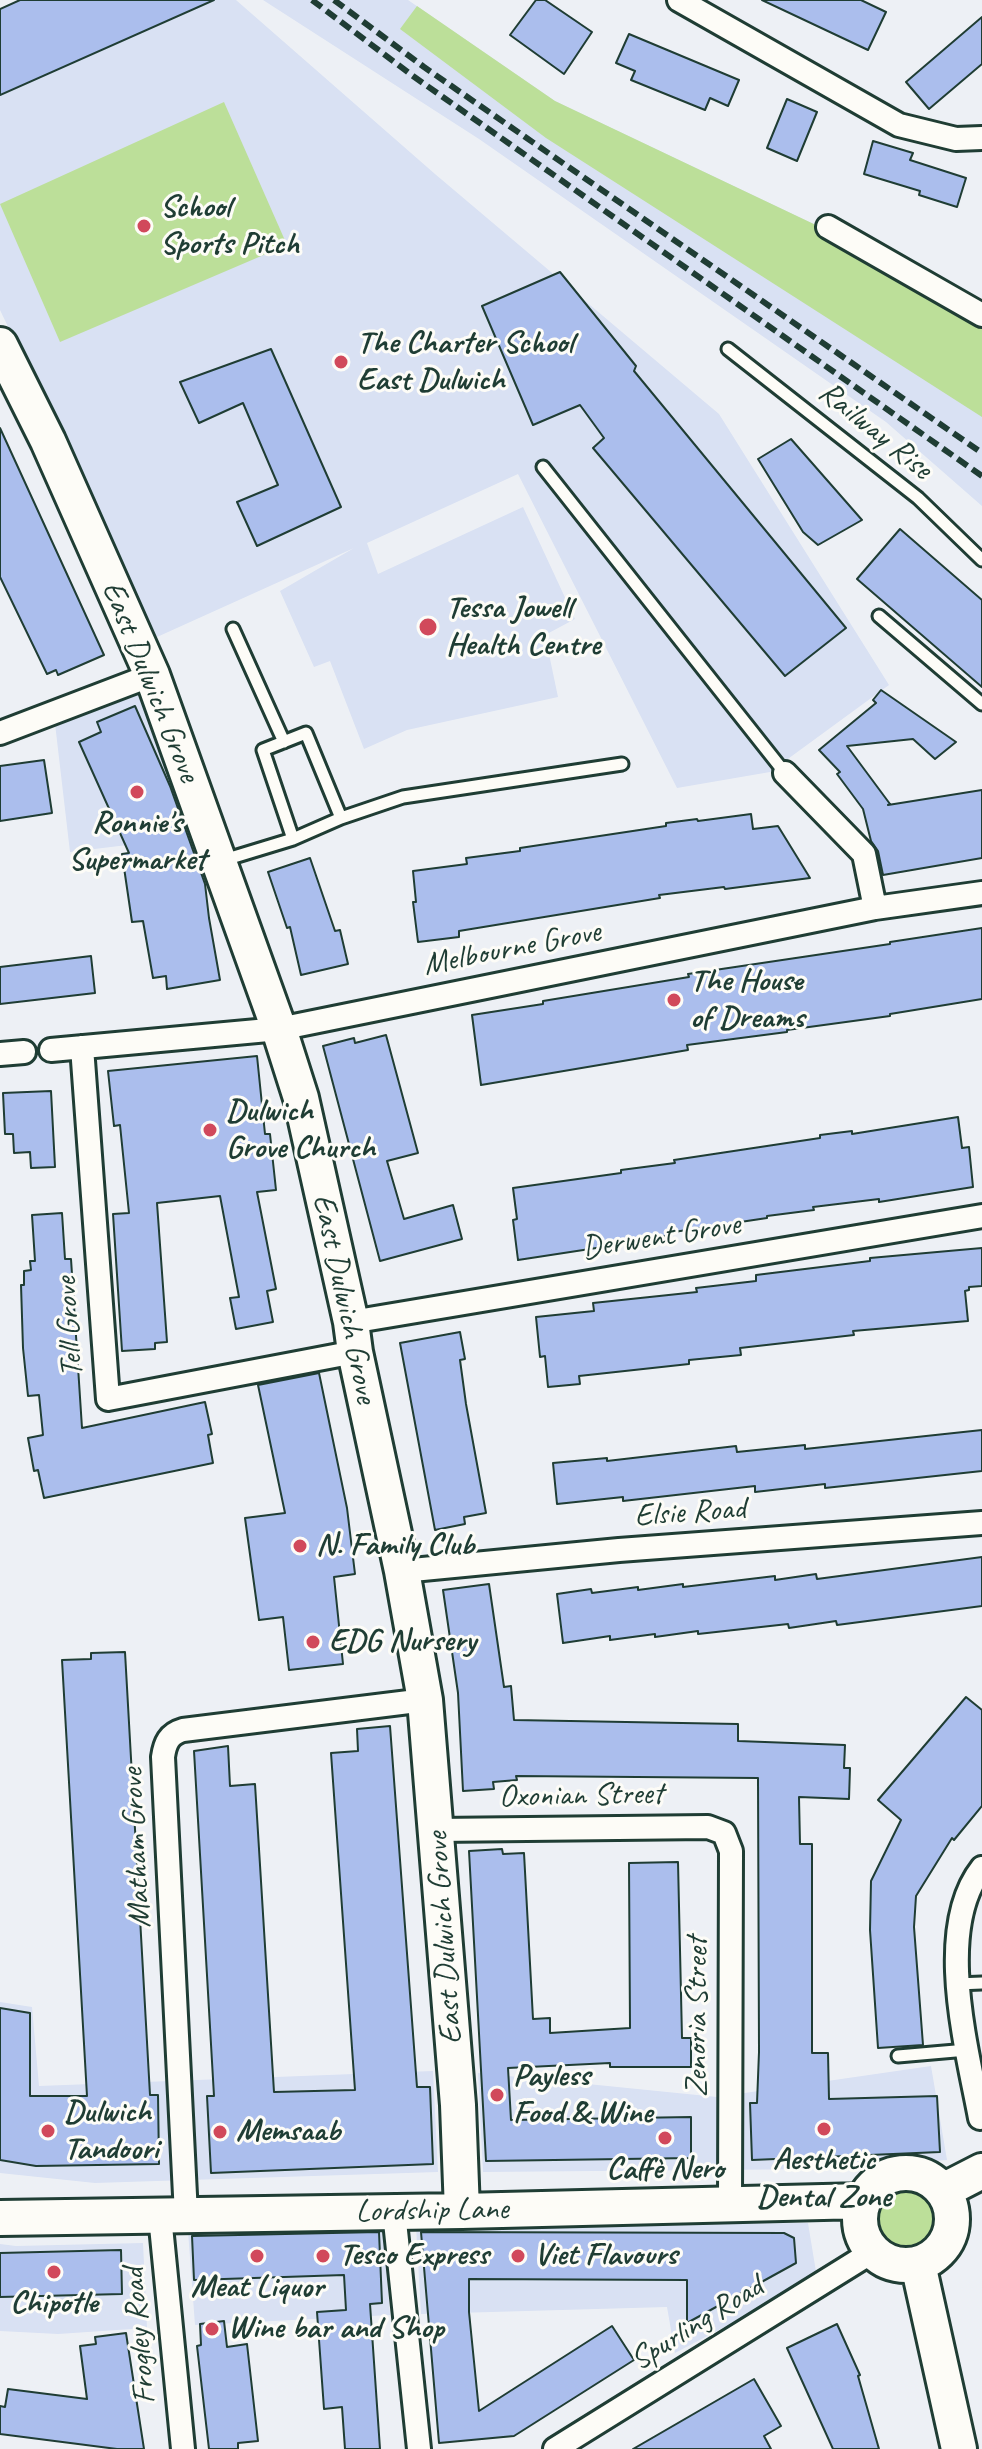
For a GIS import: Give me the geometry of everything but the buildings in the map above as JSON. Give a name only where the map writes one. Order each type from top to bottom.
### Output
[{"type":"main road","name":"East Dulwich Grove","points":[[0,345],[54,454],[152,675],[301,1098],[402,1571],[425,1700],[458,2105],[462,2211]]},
{"type":"main road","points":[[943,2191],[982,2171]]},
{"type":"main road","points":[[901,2173],[926,2177],[943,2191],[950,2202],[952,2228],[948,2240],[930,2259],[906,2266],[894,2264],[872,2252],[861,2233],[863,2201],[876,2183],[901,2173]]},
{"type":"main road","name":"Lordship Lane","points":[[0,2218],[863,2201]]},
{"type":"main road","points":[[918,2264],[959,2449]]},
{"type":"street","points":[[679,0],[899,125],[956,139],[982,138]]},
{"type":"street","points":[[828,227],[982,315]]},
{"type":"street","points":[[0,733],[152,675]]},
{"type":"street","points":[[785,773],[864,854],[875,908]]},
{"type":"street","name":"Melbourne Grove","points":[[51,1050],[279,1029],[875,908],[982,893]]},
{"type":"street","name":"Tell Grove","points":[[82,1047],[108,1399],[353,1337]]},
{"type":"street","points":[[0,1054],[24,1052]]},
{"type":"street","name":"Derwent Grove","points":[[353,1337],[982,1216]]},
{"type":"street","name":"Elsie Road","points":[[402,1571],[619,1550],[982,1523]]},
{"type":"street","name":"Matham Grove","points":[[173,2216],[165,1746],[170,1737],[183,1730],[425,1700]]},
{"type":"street","name":"Oxonian Street","points":[[437,1830],[708,1827],[724,1833]]},
{"type":"street","name":"Zenoria Street","points":[[724,1833],[731,1851],[730,2203]]},
{"type":"street","points":[[980,2118],[956,1984],[961,1910],[982,1868]]},
{"type":"street","points":[[394,2212],[419,2449]]},
{"type":"street","name":"Frogley Road","points":[[173,2216],[183,2449]]},
{"type":"street","name":"Spurling Road","points":[[555,2449],[872,2252]]},
{"type":"lane","name":"Railway Rise","points":[[728,349],[918,498],[982,560]]},
{"type":"lane","points":[[543,467],[785,773]]},
{"type":"lane","points":[[879,616],[982,704]]},
{"type":"lane","points":[[233,629],[284,742]]},
{"type":"lane","points":[[293,839],[263,750],[306,733],[341,818]]},
{"type":"lane","points":[[219,862],[293,839],[341,818],[403,797],[622,764]]},
{"type":"lane","points":[[956,1984],[982,1983]]},
{"type":"lane","points":[[898,2056],[968,2050]]},
{"type":"shaded area","name":"The Charter School East Dulwich","points":[[22,0],[236,0],[435,174],[719,414],[889,685],[770,772],[677,788],[518,474],[367,543],[378,574],[523,507],[575,619],[545,635],[558,697],[407,730],[364,749],[330,661],[314,667],[280,591],[354,548],[157,637],[0,310],[0,10]]},
{"type":"shaded area","points":[[263,0],[408,0],[555,101],[982,304],[982,506],[886,422],[479,139]]},
{"type":"shaded area","points":[[158,673],[209,835],[70,852],[54,715]]},
{"type":"shaded area","points":[[0,2002],[32,2007],[39,2086],[433,2071],[438,2172],[95,2183],[0,2173]]},
{"type":"shaded area","points":[[931,2066],[947,2160],[823,2169],[483,2172],[478,2073],[717,2097]]},
{"type":"shaded area","points":[[808,2223],[817,2278],[675,2353],[667,2307],[421,2314],[416,2226]]},
{"type":"shaded area","points":[[383,2226],[390,2315],[195,2325],[188,2231]]},
{"type":"shaded area","points":[[143,2243],[147,2328],[58,2334],[0,2331],[0,2244]]},
{"type":"green space","points":[[417,6],[555,101],[982,304],[982,417],[546,138],[400,29]]},
{"type":"green space","name":"School Sports Pitch","points":[[224,102],[287,245],[60,342],[0,204]]},
{"type":"green space","points":[[908,2188],[930,2197],[939,2219],[930,2241],[908,2250],[886,2241],[877,2219],[886,2197]]},
{"type":"railway","points":[[312,0],[413,76],[982,476]]},
{"type":"railway","points":[[334,0],[424,67],[982,453]]},
{"type":"place","name":"School Sports Pitch","points":[[144,226]]},
{"type":"place","name":"The Charter School East Dulwich","points":[[341,362]]},
{"type":"place","name":"Tessa Jowell Health Centre","points":[[428,627]]},
{"type":"place","name":"Ronnie's Supermarket","points":[[137,792]]},
{"type":"place","name":"The House of Dreams","points":[[674,1000]]},
{"type":"place","name":"Dulwich Grove Church","points":[[210,1130]]},
{"type":"place","name":"N. Family Club","points":[[300,1546]]},
{"type":"place","name":"EDG Nursery","points":[[313,1642]]},
{"type":"place","name":"Payless Food & Wine","points":[[497,2095]]},
{"type":"place","name":"Aesthetic Dental Zone","points":[[824,2129]]},
{"type":"place","name":"Dulwich Tandoori","points":[[48,2131]]},
{"type":"place","name":"Memsaab","points":[[220,2132]]},
{"type":"place","name":"Caffè Nero","points":[[665,2138]]},
{"type":"place","name":"Meat Liquor","points":[[257,2256]]},
{"type":"place","name":"Tesco Express","points":[[323,2256]]},
{"type":"place","name":"Viet Flavours","points":[[518,2256]]},
{"type":"place","name":"Chipotle","points":[[54,2272]]},
{"type":"place","name":"Wine bar and Shop","points":[[212,2329]]}]
